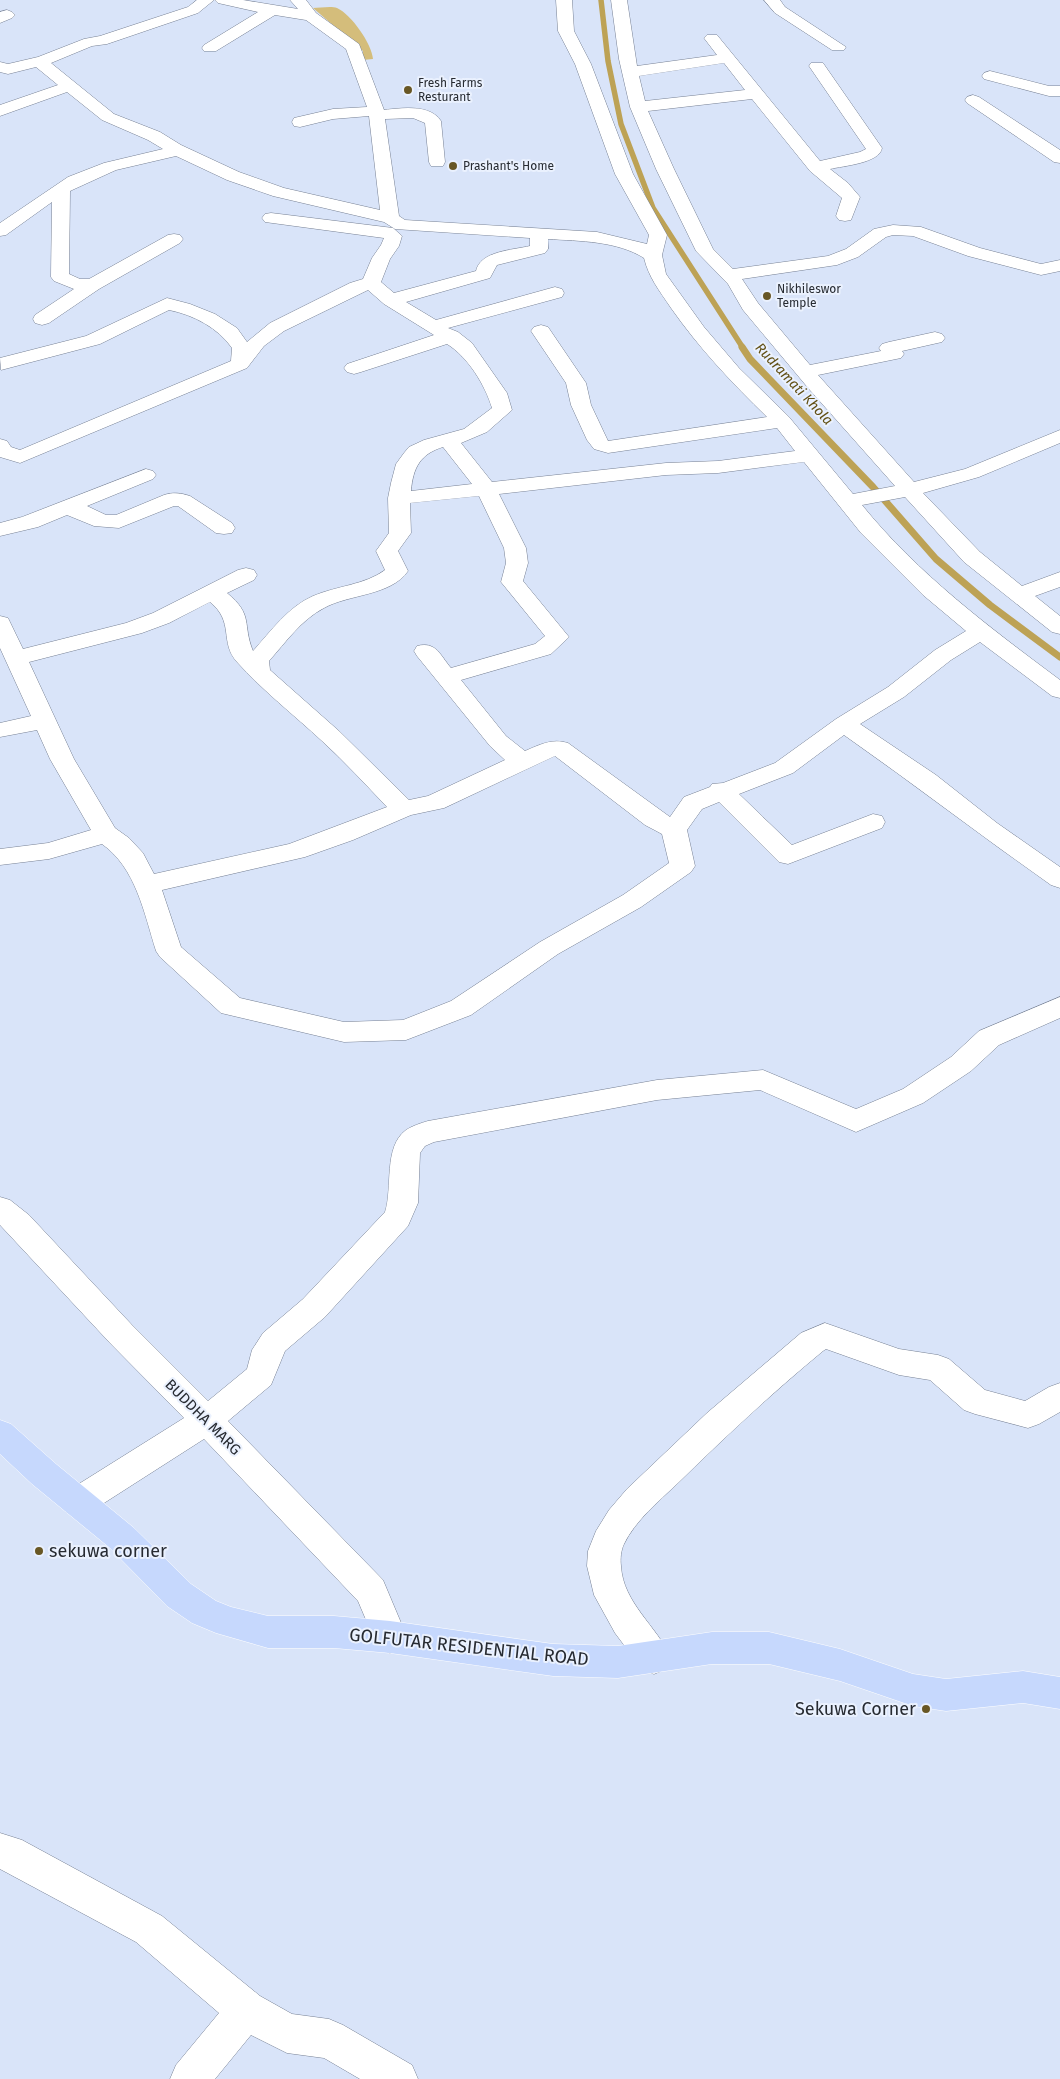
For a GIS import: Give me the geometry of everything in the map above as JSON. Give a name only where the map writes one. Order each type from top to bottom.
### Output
[{"type":"main road","name":"GOLFUTAR RESIDENTIAL ROAD","points":[[0,1434],[122,1538],[179,1595],[204,1612],[228,1622],[268,1632],[334,1632],[390,1637],[553,1660],[618,1662],[712,1648],[769,1648],[840,1665],[913,1690],[946,1695],[1023,1687],[1060,1693]]},
{"type":"street","points":[[0,67],[8,69],[43,61],[89,42],[102,41],[187,12],[206,0]]},
{"type":"street","points":[[223,0],[311,16]]},
{"type":"street","points":[[298,0],[311,16],[353,47],[377,113],[390,218]]},
{"type":"street","points":[[564,0],[566,30],[583,64],[624,174],[658,235],[653,255],[657,274],[697,331],[732,372],[782,421],[810,455],[855,501],[868,528],[931,590],[981,632],[1060,691]]},
{"type":"street","points":[[619,0],[638,107],[665,169],[705,251],[735,281],[750,306],[902,491],[972,557],[1060,627]]},
{"type":"street","points":[[775,3],[794,2]]},
{"type":"street","points":[[775,3],[780,10],[838,47]]},
{"type":"street","points":[[210,48],[272,10]]},
{"type":"street","points":[[712,38],[816,167],[842,187],[851,197],[845,216]]},
{"type":"street","points":[[631,72],[728,58]]},
{"type":"street","points":[[43,61],[41,64],[108,117],[154,136],[175,149],[233,176],[280,192],[390,218],[402,225],[597,237],[643,249],[653,255]]},
{"type":"street","points":[[816,167],[866,156],[874,151],[874,148],[817,66]]},
{"type":"street","points":[[990,76],[1060,91]]},
{"type":"street","points":[[0,111],[8,110],[69,86]]},
{"type":"street","points":[[638,107],[756,94]]},
{"type":"street","points":[[973,100],[1060,158]]},
{"type":"street","points":[[300,122],[333,114],[417,113],[427,115],[433,121],[437,162]]},
{"type":"street","points":[[0,231],[73,182],[101,169],[135,159],[171,152],[175,149]]},
{"type":"street","points":[[62,190],[60,277],[78,284],[92,285]]},
{"type":"street","points":[[271,218],[387,232],[393,236],[390,246],[381,258],[371,283]]},
{"type":"street","points":[[728,275],[831,261],[852,253],[880,233],[893,230],[915,231],[974,252],[1041,270],[1060,265]]},
{"type":"street","points":[[391,300],[484,274],[486,265],[491,261],[539,250],[539,232]]},
{"type":"street","points":[[42,319],[92,285],[174,239]]},
{"type":"street","points":[[259,672],[257,660],[276,641],[286,626],[304,610],[320,601],[394,575],[397,571],[386,551],[400,533],[399,498],[407,463],[412,456],[422,449],[470,433],[488,423],[502,410],[496,393],[465,346],[391,300],[371,283]]},
{"type":"street","points":[[0,445],[4,451],[20,457],[240,364],[257,342],[277,327],[357,286],[371,283]]},
{"type":"street","points":[[354,368],[443,331],[555,293]]},
{"type":"street","points":[[1,364],[93,340],[167,304],[207,318],[230,332],[242,348],[240,364]]},
{"type":"street","points":[[541,331],[576,382],[582,405],[601,445],[608,447],[782,421]]},
{"type":"street","points":[[805,372],[894,354],[890,348],[935,338]]},
{"type":"street","points":[[855,501],[972,473],[1060,436]]},
{"type":"street","points":[[446,677],[543,649],[558,637],[512,582],[517,563],[515,548],[486,489],[448,440]]},
{"type":"street","points":[[399,498],[666,469],[718,467],[810,455]]},
{"type":"street","points":[[0,530],[30,522],[146,475]]},
{"type":"street","points":[[66,508],[113,522],[119,522],[171,498],[184,500],[224,528]]},
{"type":"street","points":[[16,658],[134,628],[161,618],[246,575]]},
{"type":"street","points":[[1019,595],[1060,579]]},
{"type":"street","points":[[211,592],[230,607],[237,624],[239,644],[244,656],[259,672],[331,736],[404,809]]},
{"type":"street","points":[[0,622],[62,759],[106,834],[120,844],[134,859],[147,884],[169,951],[231,1006],[344,1032],[406,1030],[461,1008],[549,948],[632,901],[682,866],[674,830],[693,802],[784,768],[844,724],[896,692],[943,655],[981,632]]},
{"type":"street","points":[[425,652],[498,741],[521,761]]},
{"type":"street","points":[[0,730],[44,721]]},
{"type":"street","points":[[844,724],[927,781],[988,829],[1060,879]]},
{"type":"street","points":[[147,884],[252,862],[344,834],[404,809],[435,802],[550,749],[560,748],[654,819],[674,830]]},
{"type":"street","points":[[721,790],[788,856],[873,822]]},
{"type":"street","points":[[0,857],[49,851],[106,834]]},
{"type":"street","points":[[78,1502],[206,1421],[260,1376],[268,1350],[274,1342],[314,1308],[398,1218],[403,1203],[406,1152],[415,1138],[428,1132],[657,1090],[762,1080],[856,1121],[913,1096],[961,1064],[989,1038],[1060,1007]]},
{"type":"street","name":"BUDDHA MARG","points":[[0,1208],[18,1223],[121,1334],[259,1473],[371,1591],[390,1637]]},
{"type":"street","points":[[654,1658],[615,1605],[604,1569],[605,1550],[613,1533],[638,1500],[711,1429],[812,1342],[825,1336],[899,1362],[938,1368],[976,1401],[1028,1415],[1060,1396]]},
{"type":"street","points":[[0,1851],[9,1853],[149,1929],[246,2010],[287,2033],[328,2039],[398,2079]]},
{"type":"street","points":[[190,2079],[246,2010]]},
{"type":"shaded area","points":[[335,7],[343,11],[365,38],[373,59],[362,60],[363,51],[313,8]]},
{"type":"waterway","name":"Rudramati Khola","points":[[601,0],[608,61],[621,124],[653,208],[743,348]]},
{"type":"waterway","name":"Rudramati Khola","points":[[742,347],[750,359],[873,487],[936,559],[990,605],[1060,657]]},
{"type":"place","name":"Fresh Farms Resturant","points":[[408,90]]},
{"type":"place","name":"Prashant's Home","points":[[453,166]]},
{"type":"place","name":"Nikhileswor Temple","points":[[767,296]]},
{"type":"place","name":"sekuwa corner","points":[[39,1551]]},
{"type":"place","name":"Sekuwa Corner","points":[[926,1709]]}]
